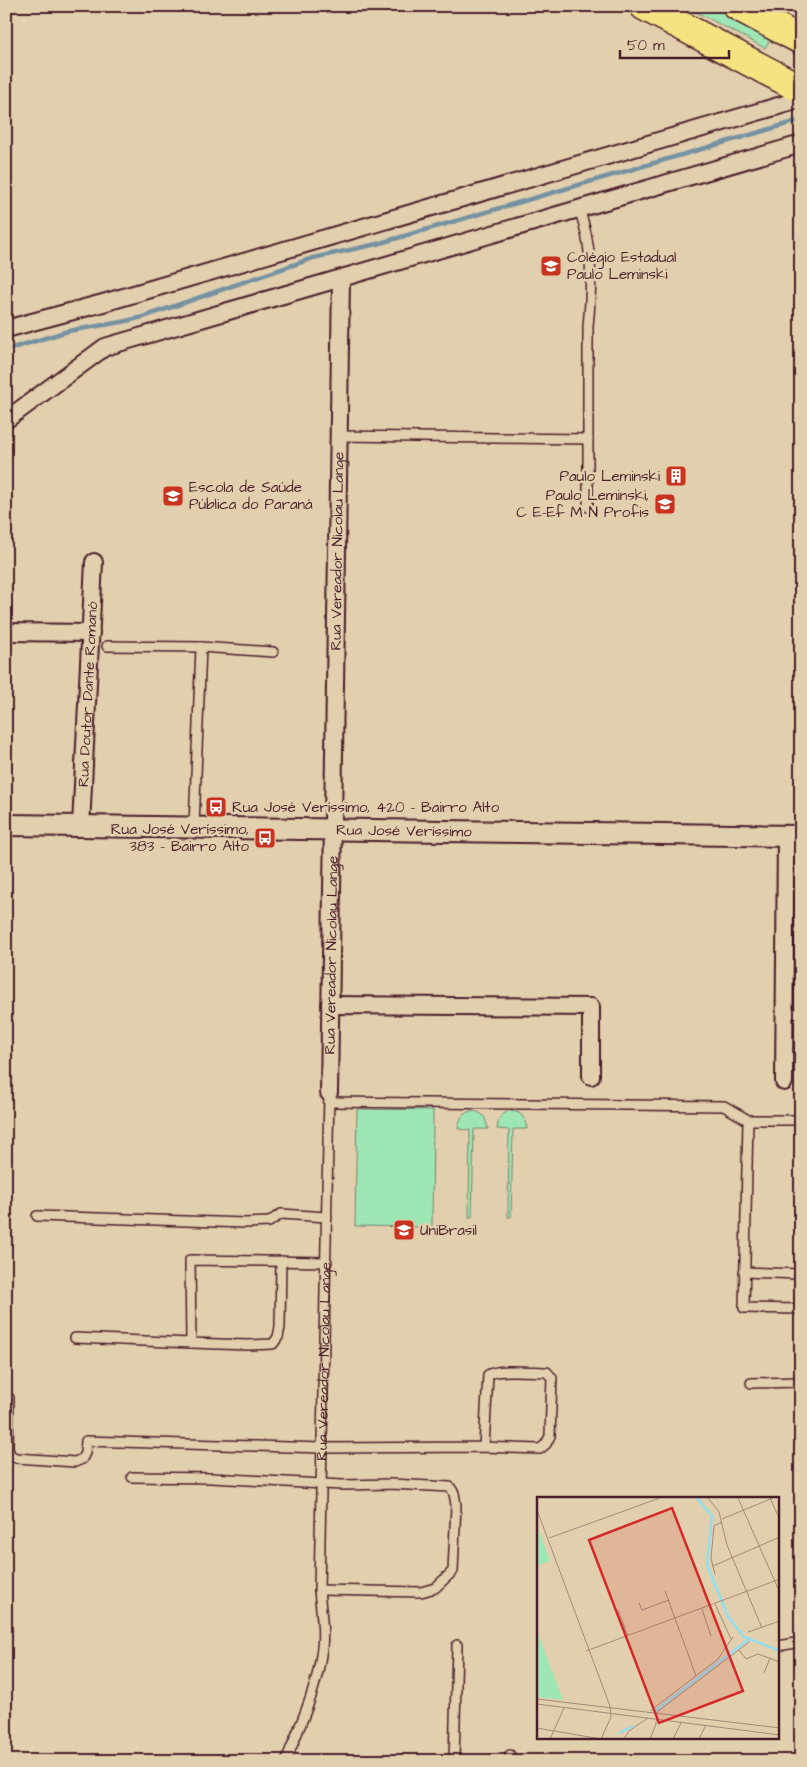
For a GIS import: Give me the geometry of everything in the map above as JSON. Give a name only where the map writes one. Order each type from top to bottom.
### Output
[{"type":"highway","points":[[644,6],[801,89]]},
{"type":"highway","points":[[737,6],[801,40]]},
{"type":"street","points":[[6,329],[112,300],[792,102],[801,95]]},
{"type":"street","points":[[6,420],[105,348],[801,144]]},
{"type":"street","name":"Rua Vereador Nicolau Lange","points":[[329,1098],[341,279]]},
{"type":"street","name":"Rua Doutor Dante Romanó","points":[[81,826],[94,562]]},
{"type":"street","points":[[6,632],[91,633]]},
{"type":"street","name":"Rua José Veríssimo","points":[[6,824],[793,836]]},
{"type":"street","points":[[784,1082],[784,1011],[793,836]]},
{"type":"street","points":[[330,1004],[591,1007],[591,1076]]},
{"type":"lane","points":[[579,209],[589,250],[591,300],[588,326],[588,507]]},
{"type":"lane","points":[[338,436],[588,439]]},
{"type":"lane","points":[[107,646],[201,647],[273,652]]},
{"type":"lane","points":[[194,827],[201,647]]},
{"type":"lane","points":[[784,1011],[801,1015]]},
{"type":"lane","points":[[329,1098],[724,1106],[748,1120],[801,1120]]},
{"type":"lane","name":"Rua Vereador Nicolau Lange","points":[[286,1761],[315,1682],[322,1655],[323,1627],[319,1590],[329,1098]]},
{"type":"lane","points":[[748,1120],[744,1308],[801,1309]]},
{"type":"lane","points":[[37,1216],[245,1224],[269,1222],[282,1214],[327,1217]]},
{"type":"lane","points":[[191,1343],[190,1260],[327,1262]]},
{"type":"lane","points":[[75,1338],[238,1345],[273,1344],[278,1337],[280,1327],[281,1261]]},
{"type":"lane","points":[[744,1272],[801,1274]]},
{"type":"lane","points":[[9,1398],[8,1448],[10,1455],[16,1458],[75,1462],[82,1459],[85,1453],[86,1441],[323,1448],[484,1447],[540,1449],[546,1444],[550,1436],[552,1378],[550,1374],[547,1372],[492,1372],[488,1375],[484,1447]]},
{"type":"lane","points":[[751,1383],[801,1382]]},
{"type":"lane","points":[[132,1477],[211,1478],[321,1483],[342,1486],[391,1484],[450,1487],[454,1493],[456,1505],[453,1571],[435,1588],[421,1592],[319,1590]]},
{"type":"lane","points":[[780,1646],[801,1642]]},
{"type":"lane","points":[[454,1761],[457,1645]]},
{"type":"green space","points":[[685,6],[715,6],[772,36],[765,48]]},
{"type":"green space","points":[[357,1109],[433,1110],[432,1227],[355,1226]]},
{"type":"green space","points":[[471,1111],[483,1116],[488,1129],[474,1129],[472,1217],[469,1217],[470,1130],[458,1129],[462,1117]]},
{"type":"green space","points":[[510,1111],[522,1116],[527,1129],[513,1129],[511,1217],[508,1217],[509,1130],[497,1129],[500,1117]]},
{"type":"waterway","points":[[6,350],[68,331],[143,317],[313,258],[377,244],[801,120]]},
{"type":"place","name":"Colégio Estadual Paulo Leminski","points":[[551,266]]},
{"type":"place","name":"Paulo Leminski","points":[[676,476]]},
{"type":"place","name":"Escola de Saúde Pública do Paraná","points":[[173,496]]},
{"type":"place","name":"Paulo Leminski, C E-Ef M N Profis","points":[[665,504]]},
{"type":"place","name":"Rua José Veríssimo, 420 - Bairro Alto","points":[[216,807]]},
{"type":"place","name":"Rua José Veríssimo, 383 - Bairro Alto","points":[[265,838]]},
{"type":"place","name":"UniBrasil","points":[[404,1230]]}]
